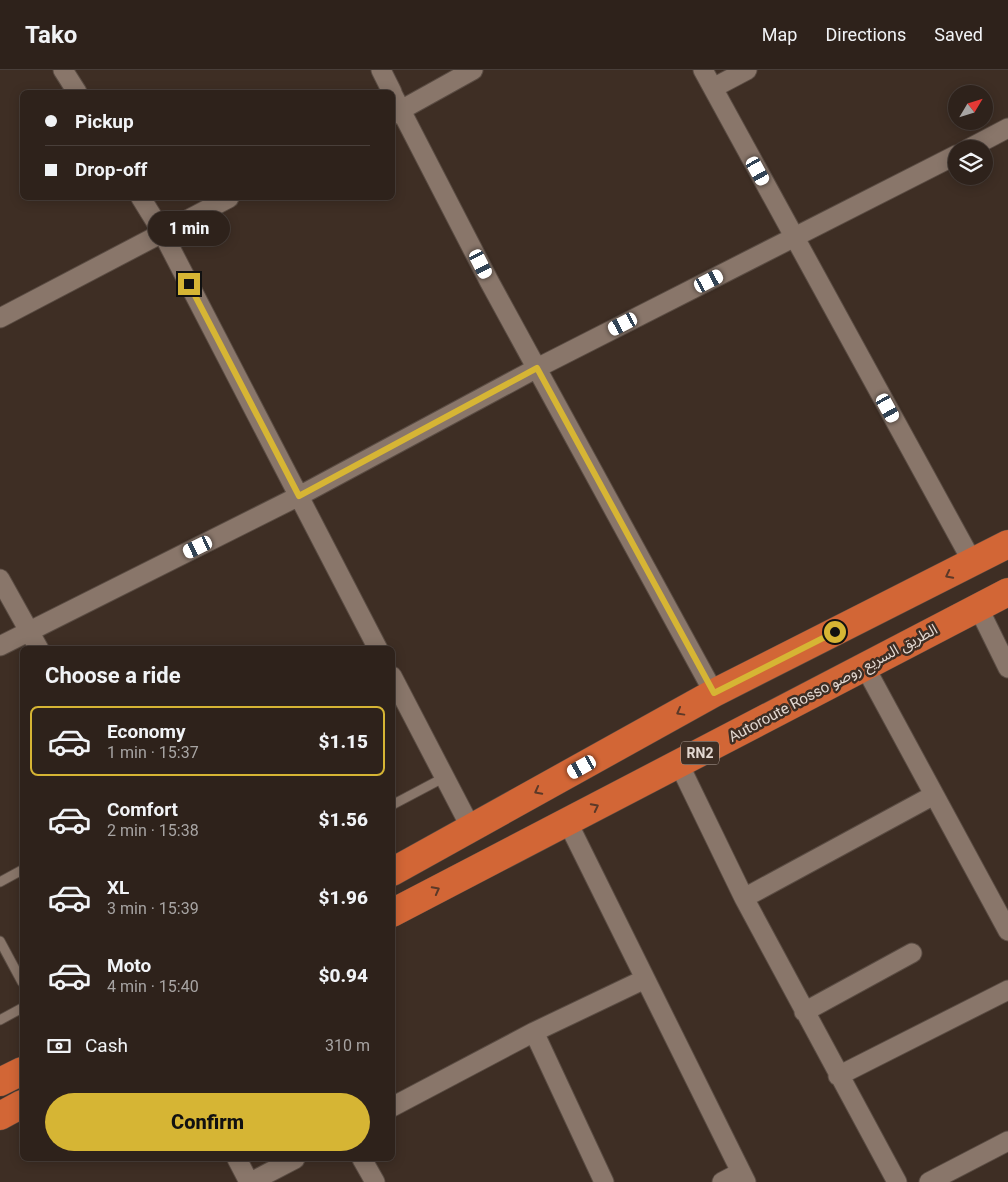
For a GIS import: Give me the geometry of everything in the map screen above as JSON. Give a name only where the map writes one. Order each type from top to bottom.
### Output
[{"type":"highway","points":[[395,870],[714,693],[1008,544]]},
{"type":"highway","name":"Autoroute Rosso الطريق السريع روصو","points":[[395,911],[1008,592]]},
{"type":"highway","points":[[0,1082],[20,1072]]},
{"type":"highway","points":[[0,1116],[20,1105]]},
{"type":"street","points":[[63,70],[76,90]]},
{"type":"street","points":[[381,70],[391,90]]},
{"type":"street","points":[[473,70],[397,112],[714,693]]},
{"type":"street","points":[[703,70],[973,563]]},
{"type":"street","points":[[713,88],[747,70]]},
{"type":"street","points":[[985,140],[1008,128]]},
{"type":"street","points":[[0,646],[299,496],[537,368],[948,159]]},
{"type":"street","points":[[142,200],[162,232],[376,646]]},
{"type":"street","points":[[0,318],[225,200]]},
{"type":"street","points":[[0,579],[37,646]]},
{"type":"street","points":[[978,607],[1008,668]]},
{"type":"street","points":[[865,667],[1008,931]]},
{"type":"street","points":[[395,682],[471,828]]},
{"type":"street","points":[[679,764],[744,898],[838,1076],[897,1182]]},
{"type":"street","points":[[744,898],[934,795]]},
{"type":"street","points":[[567,821],[744,1177],[722,1182]]},
{"type":"street","points":[[804,1012],[912,953]]},
{"type":"street","points":[[395,1105],[534,1032],[645,980]]},
{"type":"street","points":[[838,1076],[1008,990]]},
{"type":"street","points":[[534,1032],[604,1182]]},
{"type":"street","points":[[929,1182],[1008,1141]]},
{"type":"street","points":[[238,1161],[250,1182],[291,1161]]},
{"type":"street","points":[[363,1161],[375,1182]]},
{"type":"lane","points":[[395,803],[445,777]]},
{"type":"lane","points":[[0,882],[20,871]]},
{"type":"lane","points":[[0,941],[20,978]]},
{"type":"lane","points":[[0,1020],[20,1009]]},
{"type":"route","points":[[189,284],[299,496],[537,368],[714,693],[835,632]]}]
